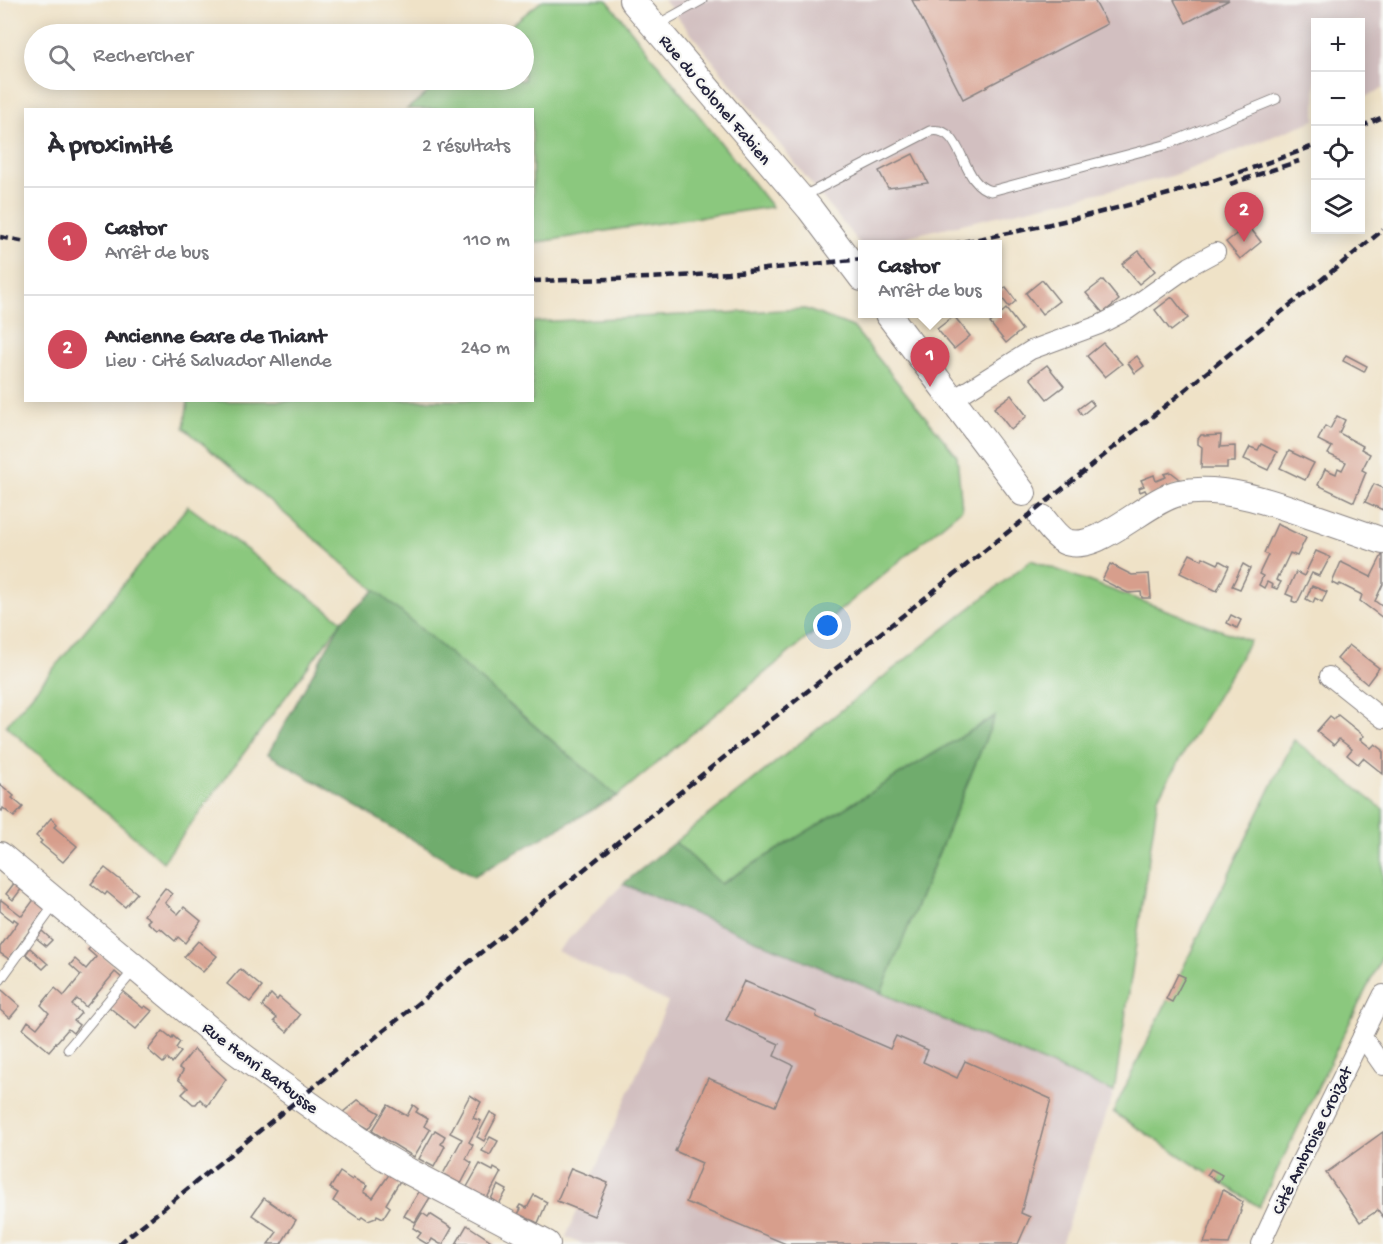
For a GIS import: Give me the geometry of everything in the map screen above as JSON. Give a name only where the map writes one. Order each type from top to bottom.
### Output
[{"type":"street","name":"Rue du Colonel Fabien","points":[[632,0],[800,198],[858,273]]},
{"type":"street","points":[[952,400],[1030,350],[1099,325],[1128,310],[1190,266],[1216,252]]},
{"type":"street","points":[[891,318],[1023,493]]},
{"type":"street","points":[[1042,518],[1054,533],[1065,541],[1072,544],[1087,543],[1104,536],[1168,496],[1187,492],[1218,492],[1280,506],[1383,541]]},
{"type":"street","points":[[1329,676],[1383,719]]},
{"type":"street","name":"Rue Henri Barbusse","points":[[0,855],[246,1059],[384,1157],[430,1184],[547,1244]]},
{"type":"street","name":"Cité Ambroise Croizat","points":[[1261,1244],[1383,994]]},
{"type":"street","points":[[1362,1036],[1383,1066]]},
{"type":"lane","points":[[655,26],[702,0]]},
{"type":"lane","points":[[800,198],[930,131],[939,130],[950,136],[974,181],[982,188],[991,191],[1165,145],[1276,99]]},
{"type":"lane","points":[[0,980],[57,902]]},
{"type":"lane","points":[[68,1049],[136,968]]},
{"type":"shaded area","points":[[664,0],[1383,0],[1383,88],[1365,97],[1365,18],[1311,18],[1311,122],[1172,176],[892,240],[858,240],[858,242]]},
{"type":"shaded area","points":[[623,884],[1114,1092],[1061,1244],[581,1244],[566,1237],[668,1002],[557,951]]},
{"type":"green space","points":[[543,0],[607,0],[772,207],[534,243],[534,108],[408,108],[431,90],[534,90],[534,24],[513,24]]},
{"type":"green space","points":[[805,309],[853,327],[957,456],[962,509],[617,796],[184,428],[188,402],[534,402],[534,322]]},
{"type":"green space","points":[[188,506],[342,621],[163,862],[6,726]]},
{"type":"green space","points":[[1031,560],[1250,641],[1158,797],[1114,1092],[881,993],[995,716],[721,884],[675,842]]},
{"type":"green space","points":[[375,590],[617,796],[474,876],[268,754],[342,621]]},
{"type":"green space","points":[[995,716],[881,993],[623,884],[675,842],[721,884]]},
{"type":"green space","points":[[1294,740],[1383,809],[1383,955],[1259,1207],[1113,1112]]},
{"type":"building","points":[[912,0],[1094,0],[1107,24],[963,99]]},
{"type":"building","points":[[1174,0],[1229,0],[1186,23]]},
{"type":"building","points":[[913,154],[928,183],[888,188],[879,171]]},
{"type":"building","points":[[1248,225],[1261,242],[1240,259],[1226,242]]},
{"type":"building","points":[[1139,251],[1155,271],[1139,284],[1122,264]]},
{"type":"building","points":[[1042,280],[1059,301],[1042,314],[1026,293]]},
{"type":"building","points":[[1103,280],[1119,300],[1103,313],[1086,293]]},
{"type":"building","points":[[1006,287],[1016,301],[1009,307],[1002,298],[1002,290]]},
{"type":"building","points":[[1172,297],[1188,318],[1171,331],[1155,310]]},
{"type":"building","points":[[1006,309],[1022,330],[1006,343],[990,323],[996,318],[1002,318],[1002,312]]},
{"type":"building","points":[[951,318],[956,318],[970,336],[954,349],[937,329]]},
{"type":"building","points":[[1103,343],[1122,364],[1105,377],[1087,356]]},
{"type":"building","points":[[1346,355],[1367,366],[1364,372],[1343,361]]},
{"type":"building","points":[[1137,356],[1144,366],[1135,373],[1128,363]]},
{"type":"building","points":[[1047,365],[1064,386],[1047,399],[1030,378]]},
{"type":"building","points":[[1011,395],[1027,416],[1011,430],[994,408]]},
{"type":"building","points":[[1090,400],[1094,405],[1082,415],[1078,409]]},
{"type":"building","points":[[1337,416],[1345,420],[1339,433],[1363,446],[1361,449],[1370,454],[1362,470],[1366,472],[1354,502],[1318,485],[1325,469],[1336,474],[1338,468],[1342,470],[1346,462],[1328,454],[1332,447],[1318,440],[1325,426],[1330,429]]},
{"type":"building","points":[[1201,435],[1221,435],[1220,447],[1235,446],[1235,462],[1227,462],[1227,468],[1201,468],[1202,447],[1198,444],[1198,439]]},
{"type":"building","points":[[1261,444],[1277,452],[1268,470],[1244,459],[1250,447],[1258,450]]},
{"type":"building","points":[[1289,451],[1314,463],[1305,480],[1280,468]]},
{"type":"building","points":[[1171,472],[1184,482],[1149,497],[1145,490],[1140,492],[1139,488],[1144,486],[1141,480],[1154,475],[1156,481],[1166,477],[1164,474]]},
{"type":"building","points":[[1374,484],[1383,488],[1383,510],[1365,502]]},
{"type":"building","points":[[1277,524],[1306,538],[1297,556],[1290,553],[1276,580],[1281,582],[1277,589],[1267,582],[1264,588],[1259,585],[1263,576],[1259,574],[1268,555],[1264,553]]},
{"type":"building","points":[[1316,551],[1330,557],[1319,576],[1312,573],[1297,603],[1292,601],[1293,597],[1286,594],[1296,572],[1304,576]]},
{"type":"building","points":[[1383,553],[1383,584],[1375,601],[1383,607],[1383,618],[1360,601],[1362,595],[1340,584],[1338,586],[1332,583],[1341,562],[1371,577]]},
{"type":"building","points":[[1190,554],[1202,560],[1203,557],[1229,566],[1217,591],[1180,573]]},
{"type":"building","points":[[1110,564],[1132,575],[1149,574],[1151,598],[1142,598],[1141,592],[1128,593],[1102,580]]},
{"type":"building","points":[[1243,564],[1250,568],[1240,589],[1232,586]]},
{"type":"building","points":[[1312,586],[1327,592],[1322,602],[1315,598],[1313,603],[1306,599]]},
{"type":"building","points":[[1231,615],[1241,620],[1237,628],[1227,623]]},
{"type":"building","points":[[1349,645],[1379,668],[1367,684],[1337,659]]},
{"type":"building","points":[[1338,715],[1364,736],[1360,739],[1371,748],[1375,744],[1383,750],[1383,774],[1363,758],[1358,764],[1347,755],[1352,749],[1339,739],[1334,745],[1317,731],[1330,716],[1334,719]]},
{"type":"building","points":[[0,784],[23,807],[14,817],[3,808],[2,811],[0,809]]},
{"type":"building","points":[[51,818],[57,824],[54,827],[77,846],[63,862],[40,843],[42,841],[36,836]]},
{"type":"building","points":[[105,868],[137,893],[125,907],[107,892],[105,895],[91,884]]},
{"type":"building","points":[[15,882],[22,888],[13,900],[6,894]]},
{"type":"building","points":[[165,888],[172,894],[165,903],[178,914],[184,907],[201,921],[185,943],[178,937],[175,941],[160,928],[157,930],[147,922],[150,919],[144,915]]},
{"type":"building","points":[[35,898],[46,908],[9,959],[0,953],[0,947],[18,922],[0,911],[0,902],[1,900],[22,916]]},
{"type":"building","points":[[42,931],[52,940],[46,946],[36,938]]},
{"type":"building","points":[[198,941],[217,956],[203,972],[184,957]]},
{"type":"building","points":[[91,946],[126,976],[123,979],[115,972],[86,1007],[77,999],[72,1005],[81,1013],[74,1021],[79,1025],[73,1033],[68,1029],[49,1051],[23,1029],[28,1021],[37,1028],[49,1013],[41,1005],[50,994],[55,988],[64,996],[81,975],[70,965],[75,959],[86,969],[96,957],[88,950]]},
{"type":"building","points":[[30,948],[48,964],[43,969],[26,954]]},
{"type":"building","points":[[240,969],[262,987],[250,1002],[227,984]]},
{"type":"building","points":[[1178,974],[1185,977],[1172,1002],[1166,999]]},
{"type":"building","points":[[744,981],[817,1012],[816,1017],[890,1049],[896,1036],[928,1050],[923,1062],[957,1078],[965,1061],[1051,1099],[1021,1213],[1030,1217],[1018,1244],[786,1244],[686,1202],[702,1163],[675,1151],[708,1078],[775,1106],[793,1065],[774,1056],[779,1044],[726,1020]]},
{"type":"building","points":[[2,990],[20,1006],[10,1018],[0,1010]]},
{"type":"building","points":[[122,991],[143,1008],[145,1006],[152,1011],[136,1029],[109,1007]]},
{"type":"building","points":[[271,994],[277,1000],[279,997],[300,1015],[287,1032],[274,1021],[277,1018],[262,1006]]},
{"type":"building","points":[[163,1031],[180,1042],[176,1048],[181,1052],[172,1063],[167,1059],[163,1063],[148,1050]]},
{"type":"building","points":[[194,1049],[226,1079],[207,1106],[200,1099],[193,1104],[182,1094],[188,1088],[178,1079],[183,1071],[179,1068]]},
{"type":"building","points":[[470,1095],[481,1102],[473,1118],[481,1121],[469,1142],[473,1145],[466,1159],[472,1163],[461,1184],[443,1174],[462,1139],[450,1133]]},
{"type":"building","points":[[358,1100],[380,1113],[369,1129],[342,1113]]},
{"type":"building","points":[[388,1105],[407,1116],[413,1105],[418,1109],[416,1112],[428,1119],[424,1126],[430,1130],[414,1157],[372,1131]]},
{"type":"building","points":[[490,1112],[497,1116],[484,1141],[477,1137]]},
{"type":"building","points":[[435,1130],[445,1136],[441,1144],[445,1146],[434,1167],[419,1159]]},
{"type":"building","points":[[1383,1132],[1383,1217],[1378,1210],[1360,1222],[1326,1173]]},
{"type":"building","points":[[490,1137],[498,1141],[490,1155],[482,1151]]},
{"type":"building","points":[[480,1164],[493,1171],[494,1168],[501,1172],[487,1198],[467,1187]]},
{"type":"building","points":[[571,1168],[608,1183],[594,1216],[557,1201]]},
{"type":"building","points":[[1211,1169],[1222,1175],[1218,1182],[1207,1175]]},
{"type":"building","points":[[340,1172],[367,1186],[363,1192],[373,1198],[390,1173],[401,1179],[386,1204],[390,1207],[383,1218],[377,1215],[376,1218],[368,1221],[362,1217],[360,1219],[333,1201],[338,1193],[330,1188]]},
{"type":"building","points":[[498,1185],[507,1190],[499,1204],[491,1199]]},
{"type":"building","points":[[420,1190],[431,1196],[415,1222],[404,1216]]},
{"type":"building","points":[[1223,1190],[1243,1202],[1241,1211],[1229,1244],[1204,1243]]},
{"type":"building","points":[[534,1195],[547,1202],[538,1223],[518,1214],[521,1209],[518,1208],[520,1205],[527,1208]]},
{"type":"building","points":[[264,1198],[296,1220],[281,1244],[268,1244],[277,1232],[252,1215]]},
{"type":"building","points":[[422,1213],[428,1217],[430,1214],[452,1228],[443,1244],[432,1239],[427,1244],[417,1238],[421,1233],[413,1228]]},
{"type":"building","points":[[467,1225],[473,1229],[496,1244],[456,1244]]},
{"type":"railway","points":[[1362,126],[1383,117]]},
{"type":"railway","points":[[971,240],[1043,226],[1135,203],[1226,176],[1311,147]]},
{"type":"railway","points":[[1230,184],[1299,161]]},
{"type":"railway","points":[[119,1244],[1383,230]]},
{"type":"railway","points":[[0,237],[24,242]]},
{"type":"railway","points":[[534,281],[650,278],[728,273],[858,259]]},
{"type":"place","name":"Ancienne Gare de Thiant","points":[[1244,242]]},
{"type":"place","name":"Castor","points":[[930,387]]}]
